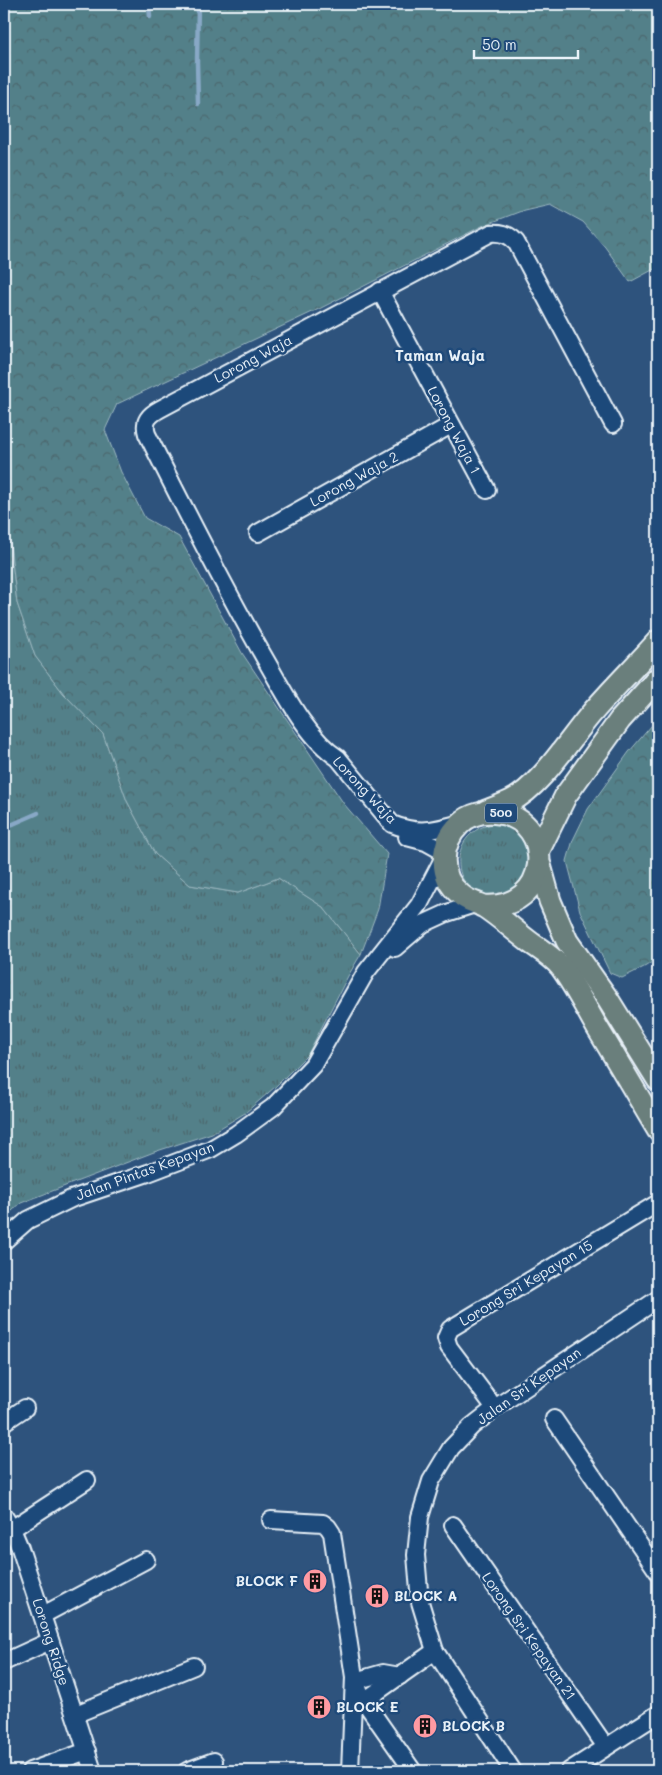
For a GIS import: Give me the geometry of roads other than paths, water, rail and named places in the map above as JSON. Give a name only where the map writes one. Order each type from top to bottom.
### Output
[{"type":"main road","name":"500","points":[[470,818],[512,801],[545,773],[565,745],[617,684],[658,641]]},
{"type":"main road","points":[[479,905],[494,907],[504,905],[522,896],[534,881],[539,859],[566,795],[620,720],[658,678]]},
{"type":"main road","name":"500","points":[[470,818],[498,813],[517,819],[531,833],[550,901],[567,941],[658,1080]]},
{"type":"main road","points":[[470,818],[449,838],[444,855],[445,867],[452,886],[458,893],[479,905],[560,965],[658,1130]]},
{"type":"street","name":"Lorong Waja","points":[[470,818],[424,831],[403,828],[392,824],[338,758],[327,751],[286,695],[246,627],[197,534],[145,426],[147,419],[160,409],[380,291],[491,233],[500,232],[516,242],[613,424]]},
{"type":"street","name":"Lorong Waja 1","points":[[380,291],[486,490]]},
{"type":"street","name":"Lorong Waja 2","points":[[258,533],[451,425]]},
{"type":"street","name":"Lorong Waja","points":[[327,751],[329,763],[389,832],[426,842],[444,855]]},
{"type":"street","name":"Jalan Pintas Kepayan","points":[[4,1241],[28,1220],[71,1199],[148,1173],[210,1149],[236,1134],[273,1107],[313,1065],[366,972],[419,905],[444,855]]},
{"type":"street","name":"Jalan Pintas Kepayan","points":[[366,972],[423,924],[447,913],[479,905]]},
{"type":"street","name":"Lorong Sri Kepayan 15","points":[[495,1408],[449,1347],[446,1338],[450,1329],[658,1203]]},
{"type":"street","name":"Jalan Sri Kepayan","points":[[514,1771],[435,1651],[420,1602],[416,1555],[420,1517],[431,1481],[451,1448],[472,1426],[495,1408],[656,1305]]},
{"type":"street","points":[[4,1422],[25,1408]]},
{"type":"street","points":[[554,1419],[658,1572]]},
{"type":"street","points":[[6,1526],[87,1480]]},
{"type":"street","points":[[271,1520],[323,1523],[330,1530],[354,1679],[350,1771]]},
{"type":"street","name":"Lorong Sri Kepayan 21","points":[[453,1525],[606,1747]]},
{"type":"street","name":"Lorong Ridge","points":[[6,1526],[43,1616],[93,1771]]},
{"type":"street","points":[[43,1616],[146,1560]]},
{"type":"street","points":[[4,1662],[50,1641]]},
{"type":"street","points":[[364,1701],[435,1651]]},
{"type":"street","points":[[76,1714],[194,1666]]},
{"type":"street","points":[[354,1679],[383,1673],[400,1676]]},
{"type":"street","points":[[354,1679],[364,1701],[413,1771]]},
{"type":"street","points":[[569,1771],[658,1714]]},
{"type":"street","points":[[30,1771],[87,1751]]},
{"type":"street","points":[[187,1771],[214,1761]]},
{"type":"waterway","points":[[149,4],[150,17]]},
{"type":"waterway","points":[[198,4],[198,104]]},
{"type":"waterway","points":[[4,828],[38,813]]},
{"type":"place","name":"BLOCK F","points":[[315,1581]]},
{"type":"place","name":"BLOCK A","points":[[377,1596]]},
{"type":"place","name":"BLOCK E","points":[[319,1707]]},
{"type":"place","name":"BLOCK B","points":[[425,1726]]},
{"type":"district","name":"Taman Waja","points":[[440,356]]}]
